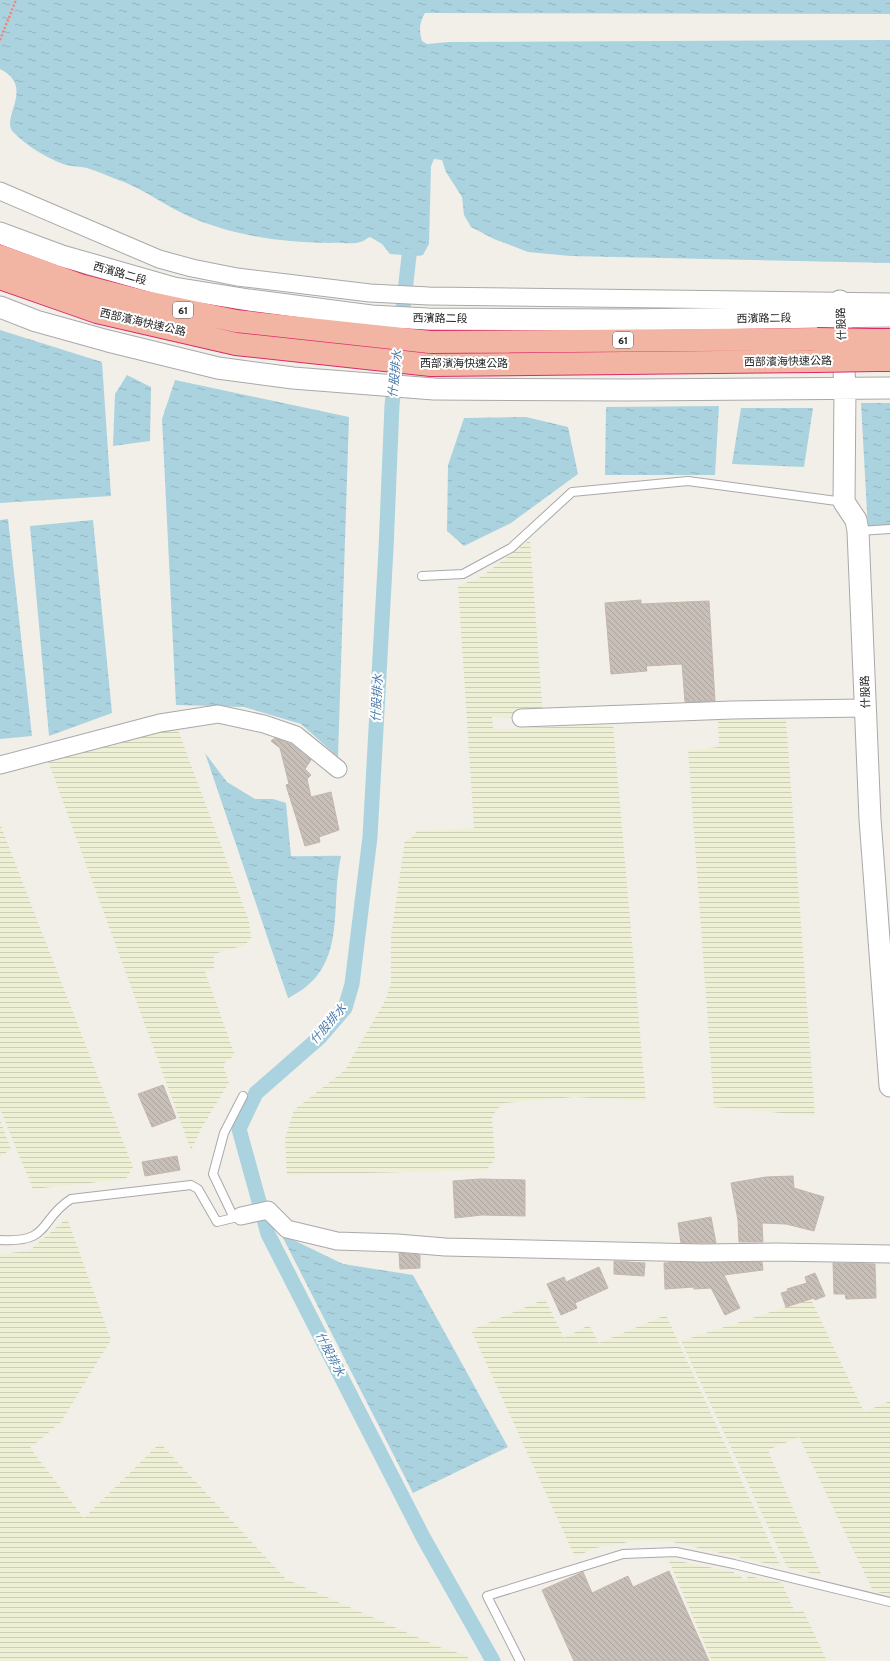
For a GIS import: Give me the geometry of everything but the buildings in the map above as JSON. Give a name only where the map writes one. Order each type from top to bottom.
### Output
[{"type":"highway","name":"西部濱海快速公路","points":[[0,256],[83,286],[141,301],[236,321],[371,326],[430,342],[817,339],[882,350]]},
{"type":"highway","name":"西部濱海快速公路","points":[[0,278],[97,312],[236,344],[431,364],[816,361],[882,350]]},
{"type":"street","points":[[0,191],[159,259],[238,277],[370,293],[429,296],[840,309],[890,302]]},
{"type":"street","name":"西濱路二段","points":[[0,233],[62,256],[174,288],[249,300],[371,326],[428,319],[627,320],[840,309],[890,316]]},
{"type":"street","points":[[0,307],[36,321],[108,341],[218,368],[293,378],[434,389],[628,390],[890,388]]},
{"type":"street","name":"什股路","points":[[840,309],[845,388],[844,502],[856,520],[858,531],[870,819],[890,1086]]},
{"type":"street","points":[[521,718],[732,710],[866,708]]},
{"type":"street","points":[[0,765],[160,723],[218,714],[264,724],[296,735],[338,769]]},
{"type":"street","points":[[237,1217],[268,1210],[287,1229],[337,1241],[397,1242],[445,1247],[702,1253],[776,1252],[890,1254]]},
{"type":"lane","points":[[422,576],[463,574],[511,548],[572,492],[688,481],[844,502]]},
{"type":"lane","points":[[858,531],[890,529]]},
{"type":"lane","points":[[0,1240],[23,1240],[34,1237],[44,1229],[63,1204],[71,1199],[191,1186],[198,1189],[217,1222],[237,1217],[213,1174],[224,1133],[243,1096]]},
{"type":"lane","points":[[520,1661],[487,1596],[624,1554],[676,1552],[734,1564],[890,1602]]},
{"type":"path","points":[[0,40],[16,0]]},
{"type":"green space","points":[[530,540],[543,718],[492,717],[493,729],[613,725],[646,1101],[574,1097],[504,1103],[496,1110],[492,1118],[495,1160],[486,1170],[287,1175],[285,1139],[294,1110],[345,1070],[386,999],[391,982],[391,936],[405,840],[411,838],[417,831],[474,828],[458,586],[481,577]]},
{"type":"green space","points":[[786,719],[815,1116],[714,1107],[688,750],[719,747],[718,720]]},
{"type":"green space","points":[[177,727],[249,921],[251,938],[245,945],[214,954],[214,968],[205,972],[235,1055],[223,1064],[229,1083],[202,1127],[191,1150],[48,761]]},
{"type":"green space","points":[[0,824],[133,1167],[126,1179],[33,1189],[0,1109]]},
{"type":"green space","points":[[0,1120],[11,1149],[0,1157]]},
{"type":"green space","points":[[67,1218],[111,1340],[61,1422],[30,1448],[84,1518],[160,1443],[286,1579],[444,1649],[466,1655],[470,1661],[0,1661],[0,1254],[29,1251]]},
{"type":"green space","points":[[545,1299],[564,1338],[589,1325],[599,1343],[666,1315],[781,1567],[673,1542],[634,1541],[595,1548],[575,1557],[471,1330]]},
{"type":"green space","points":[[811,1299],[864,1412],[890,1401],[890,1595],[873,1591],[799,1437],[768,1450],[822,1576],[787,1567],[681,1341]]},
{"type":"green space","points":[[668,1559],[733,1572],[746,1580],[748,1576],[782,1583],[795,1612],[803,1610],[827,1661],[712,1661]]},
{"type":"water","points":[[0,0],[890,0],[890,14],[425,13],[420,30],[422,41],[427,44],[448,42],[890,40],[890,263],[570,256],[528,252],[494,239],[471,227],[464,215],[462,197],[446,172],[442,160],[434,159],[431,166],[429,244],[423,255],[415,256],[390,254],[382,244],[370,237],[357,243],[314,243],[277,240],[223,229],[188,216],[124,182],[87,168],[66,165],[56,161],[30,146],[13,132],[10,126],[17,93],[15,84],[10,76],[0,69]]},
{"type":"water","points":[[0,330],[102,362],[111,496],[0,503]]},
{"type":"water","points":[[127,375],[151,387],[150,441],[113,446],[115,394]]},
{"type":"water","points":[[175,380],[349,417],[338,757],[301,724],[244,707],[176,705],[162,419]]},
{"type":"water","points":[[861,403],[890,403],[890,530],[868,530]]},
{"type":"water","points":[[719,406],[715,475],[605,475],[606,407]]},
{"type":"water","points":[[741,408],[813,408],[804,467],[732,464]]},
{"type":"water","points":[[526,417],[568,427],[578,474],[511,523],[464,546],[447,531],[448,465],[464,418]]},
{"type":"water","points":[[8,519],[32,736],[0,739],[0,520]]},
{"type":"water","points":[[93,520],[112,713],[49,736],[30,526]]},
{"type":"water","points":[[205,753],[227,782],[255,799],[273,799],[286,803],[291,856],[341,856],[333,934],[330,950],[325,964],[316,977],[304,988],[288,998]]},
{"type":"water","points":[[281,1234],[343,1264],[413,1275],[508,1447],[413,1493]]},
{"type":"waterway","name":"什股排水","points":[[409,256],[392,405],[386,549],[370,837],[352,984],[345,1008],[320,1037],[256,1093],[239,1129],[268,1234],[423,1537],[493,1661]]}]
